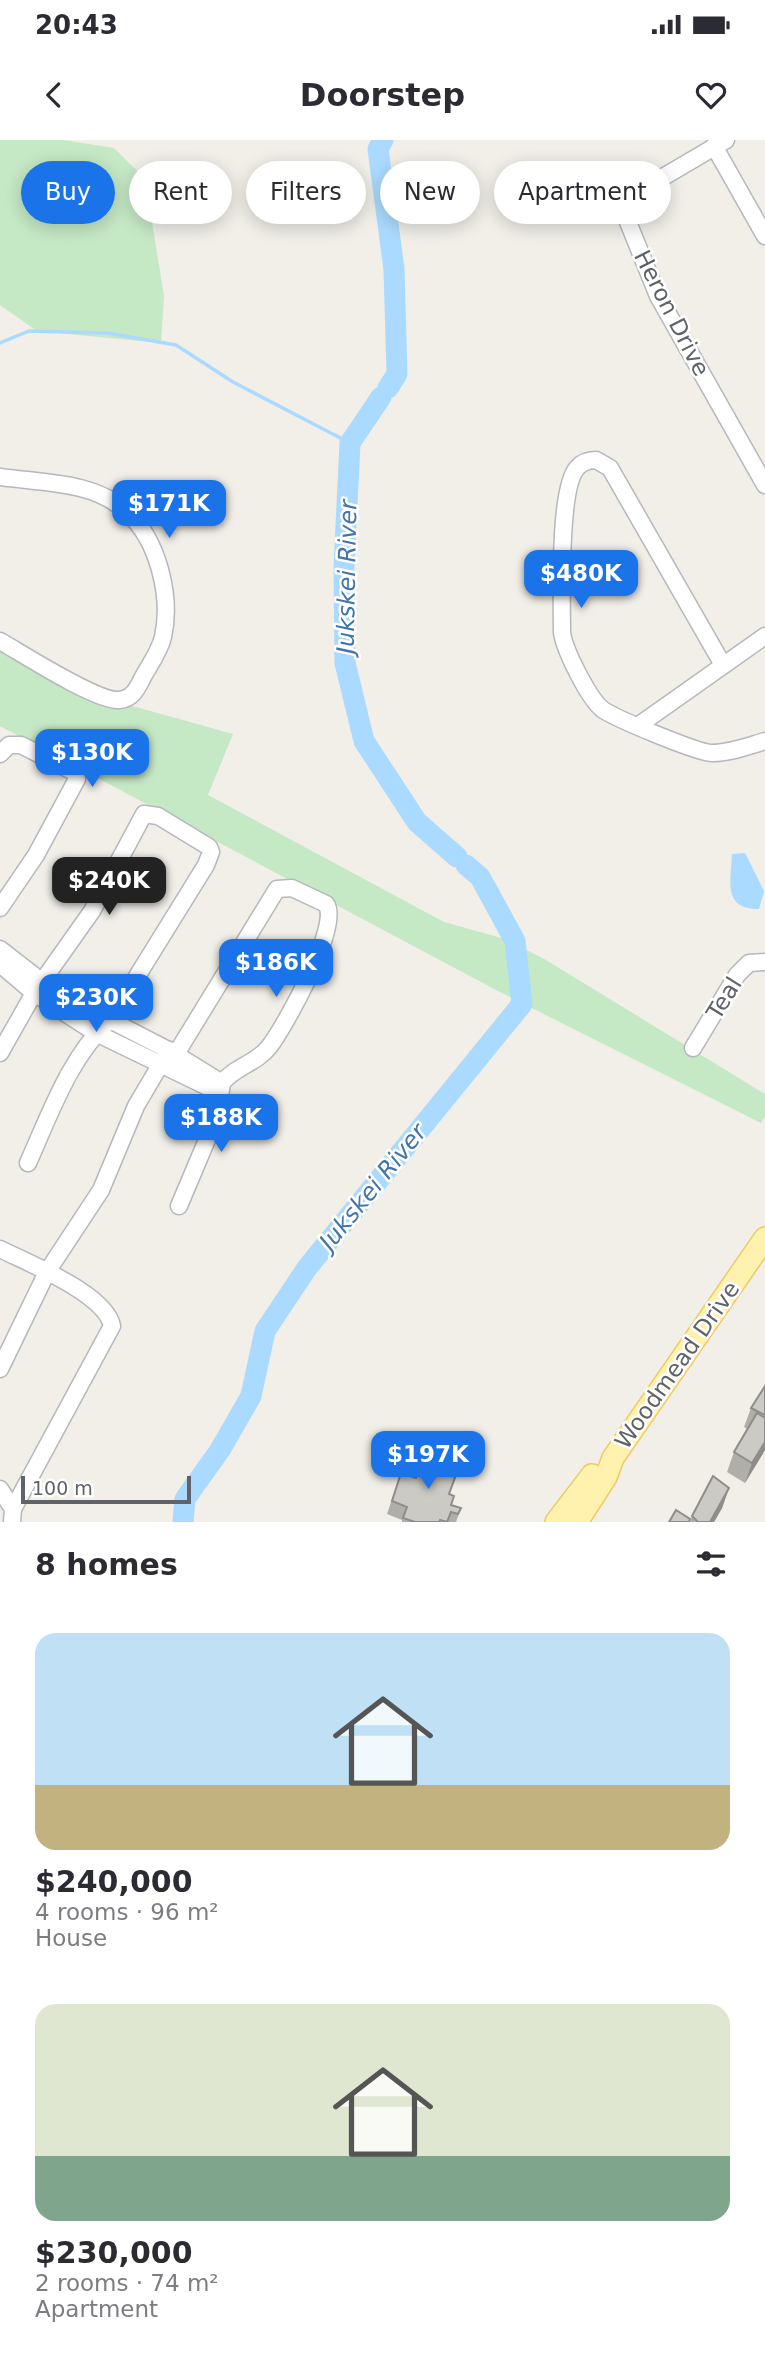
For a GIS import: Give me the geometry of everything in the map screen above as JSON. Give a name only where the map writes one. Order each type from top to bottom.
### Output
[{"type":"main road","name":"Woodmead Drive","points":[[577,1522],[606,1477],[613,1458],[765,1238]]},
{"type":"main road","name":"Woodmead Drive","points":[[556,1522],[595,1472],[613,1458]]},
{"type":"street","points":[[720,143],[765,236]]},
{"type":"street","name":"Heron Drive","points":[[720,143],[636,192],[627,206],[628,222],[658,296],[765,485]]},
{"type":"street","points":[[723,665],[610,468],[596,460],[581,464],[571,478],[565,517],[563,640],[601,708],[706,753],[727,751],[765,741]]},
{"type":"street","points":[[0,477],[46,481],[85,490],[126,511],[145,534],[158,568],[164,611],[163,634],[137,690],[124,699],[111,699],[98,694],[0,641]]},
{"type":"street","points":[[639,725],[765,636]]},
{"type":"street","points":[[0,754],[9,745],[21,745],[74,772],[77,779],[36,855],[0,908]]},
{"type":"street","points":[[0,1053],[38,988],[92,911],[144,814],[158,816],[198,840],[211,852],[110,1020],[96,1033],[63,1086],[28,1163]]},
{"type":"street","points":[[0,1369],[47,1272],[101,1190],[136,1106],[277,889],[292,888],[326,904],[330,909],[330,919],[317,957],[283,1027],[267,1050],[238,1068],[220,1088],[217,1116],[178,1206]]},
{"type":"street","points":[[0,949],[38,988],[110,1020],[220,1088]]},
{"type":"street","name":"Teal","points":[[693,1048],[737,975],[749,963],[765,962]]},
{"type":"street","points":[[0,964],[38,988],[96,1033],[169,1056]]},
{"type":"street","points":[[0,1250],[47,1272],[98,1303],[111,1317],[112,1326],[7,1505]]},
{"type":"green space","points":[[0,140],[63,140],[114,148],[129,163],[129,224],[152,224],[164,296],[161,343],[37,331],[0,305]]},
{"type":"green space","points":[[0,640],[111,700],[233,734],[208,795],[444,922],[505,939],[546,960],[765,1094],[765,1116],[761,1123],[496,990],[0,726]]},
{"type":"water","points":[[745,853],[764,891],[759,909],[739,904],[731,892],[732,854]]},
{"type":"building","points":[[765,1386],[765,1415],[751,1408]]},
{"type":"building","points":[[757,1413],[765,1418],[765,1442],[752,1463],[734,1452]]},
{"type":"building","points":[[425,1451],[460,1464],[449,1494],[454,1496],[451,1505],[461,1508],[458,1514],[451,1512],[447,1522],[415,1522],[403,1518],[407,1507],[392,1501],[401,1473],[416,1478]]},
{"type":"building","points":[[713,1476],[729,1488],[710,1522],[698,1522],[692,1516]]},
{"type":"building","points":[[676,1510],[690,1519],[689,1522],[669,1522]]},
{"type":"waterway","name":"Jukskei River","points":[[383,140],[378,149],[394,269],[397,374],[388,388]]},
{"type":"waterway","points":[[0,343],[29,331],[108,333],[176,345],[233,382],[350,443]]},
{"type":"waterway","name":"Jukskei River","points":[[381,397],[350,443],[344,567],[345,663],[364,741],[417,822],[457,857]]},
{"type":"waterway","name":"Jukskei River","points":[[183,1522],[185,1499],[220,1450],[251,1396],[265,1331],[307,1268],[522,1004],[515,941],[480,877],[466,865]]}]
